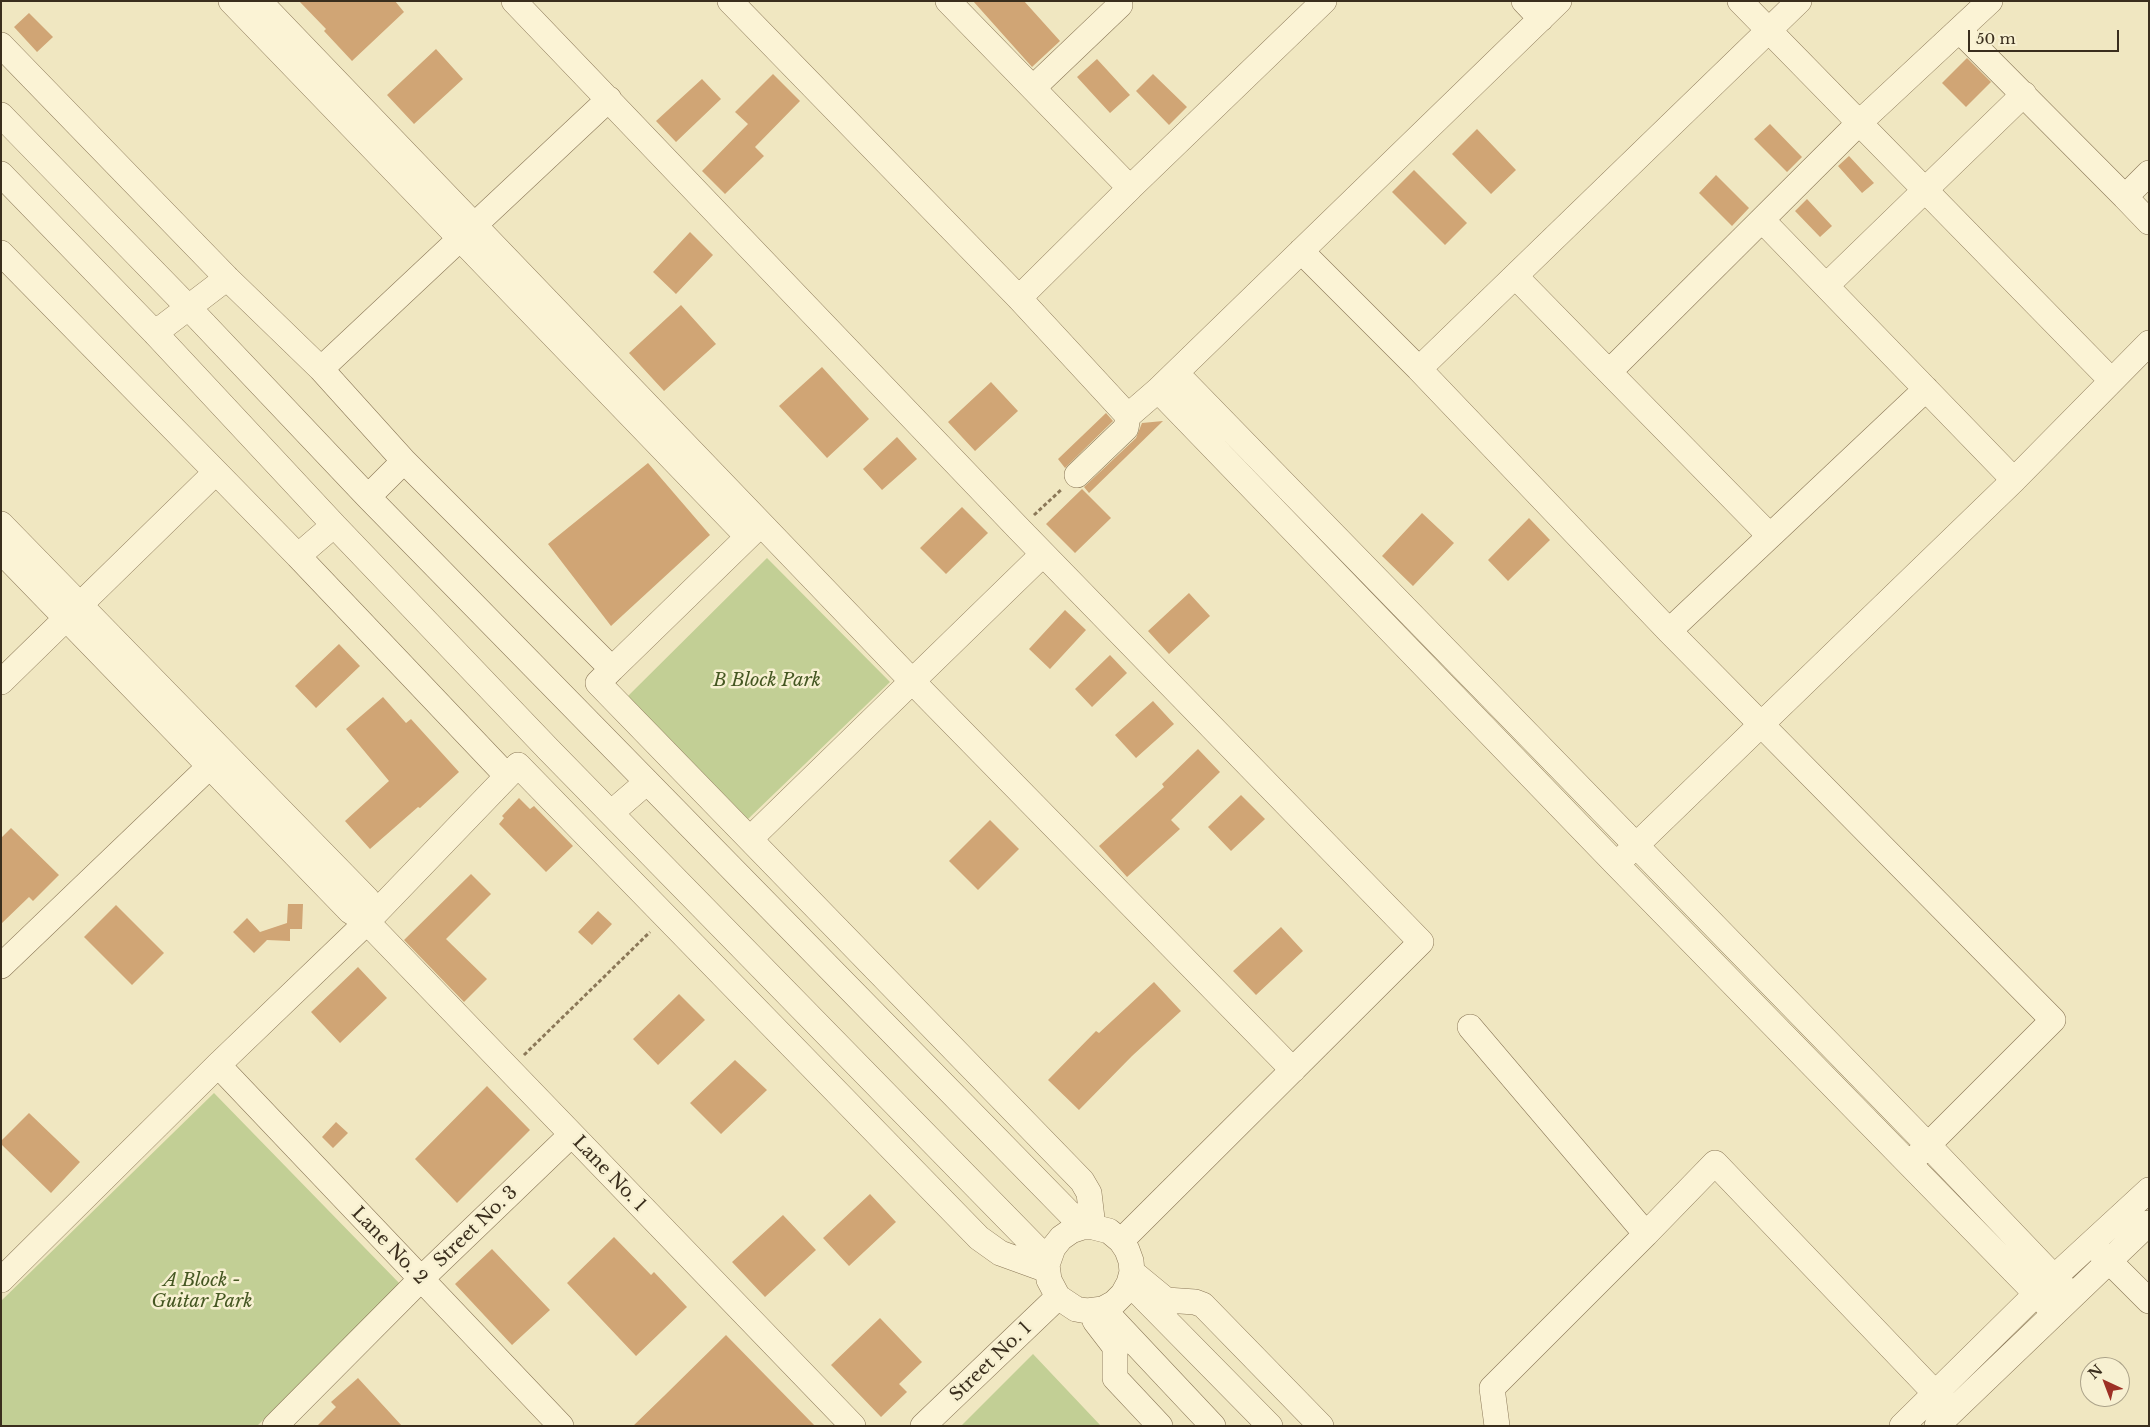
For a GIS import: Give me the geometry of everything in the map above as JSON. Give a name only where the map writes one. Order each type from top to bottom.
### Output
[{"type":"street","points":[[231,1],[468,232]]},
{"type":"street","points":[[259,1],[468,232],[754,530],[912,681],[1293,1070]]},
{"type":"street","points":[[514,1],[1042,554],[1421,942],[1121,1241]]},
{"type":"street","points":[[730,1],[1019,298],[1128,416]]},
{"type":"street","points":[[948,1],[1130,188]]},
{"type":"street","points":[[1019,298],[1324,1]]},
{"type":"street","points":[[1524,1],[1541,19]]},
{"type":"street","points":[[1077,475],[1126,428],[1128,416],[1158,390],[1559,1]]},
{"type":"street","points":[[1740,1],[2111,380]]},
{"type":"street","points":[[1419,368],[1516,277],[1799,1]]},
{"type":"street","points":[[1609,372],[1763,221],[1859,123],[1990,1]]},
{"type":"street","points":[[1032,88],[1120,2]]},
{"type":"street","points":[[1959,30],[2149,222]]},
{"type":"street","points":[[1,45],[227,278],[321,369],[404,461],[612,669]]},
{"type":"street","points":[[1826,286],[2024,94]]},
{"type":"street","points":[[321,369],[608,99]]},
{"type":"street","points":[[1,114],[368,497],[1088,1227]]},
{"type":"street","points":[[1,174],[155,332],[334,525],[1048,1265]]},
{"type":"street","points":[[2125,197],[2149,174]]},
{"type":"street","points":[[1763,221],[2014,480]]},
{"type":"street","points":[[1301,251],[1419,368],[1669,631],[2053,1020],[1910,1163]]},
{"type":"street","points":[[1,253],[298,556],[513,771],[666,917],[979,1238],[1000,1253],[1048,1265]]},
{"type":"street","points":[[1516,277],[1770,536]]},
{"type":"street","points":[[155,332],[227,278]]},
{"type":"street","points":[[1616,864],[2014,480],[2149,343]]},
{"type":"street","points":[[1176,372],[2055,1277],[2064,1304]]},
{"type":"street","points":[[1669,631],[1926,389]]},
{"type":"street","points":[[1158,390],[1616,864],[2036,1294],[2064,1304]]},
{"type":"street","points":[[368,497],[404,461]]},
{"type":"street","points":[[1,682],[74,613],[216,472]]},
{"type":"street","points":[[1,524],[74,613]]},
{"type":"street","points":[[298,556],[334,525]]},
{"type":"street","points":[[754,530],[598,683],[1082,1181],[1089,1193],[1088,1227]]},
{"type":"street","points":[[1,552],[74,613],[367,899],[367,922]]},
{"type":"street","points":[[750,839],[1042,554]]},
{"type":"street","name":"Lane No. 1","points":[[74,613],[210,766],[350,911],[367,922],[853,1426]]},
{"type":"street","points":[[1,966],[210,766]]},
{"type":"street","points":[[1,1280],[218,1065],[367,922],[513,771]]},
{"type":"street","points":[[611,813],[647,782]]},
{"type":"street","points":[[1470,1027],[1646,1234]]},
{"type":"street","name":"Lane No. 2","points":[[218,1065],[561,1426]]},
{"type":"street","name":"Street No. 3","points":[[275,1426],[422,1279],[571,1135]]},
{"type":"street","points":[[1497,1426],[1492,1388],[1715,1163],[1936,1394]]},
{"type":"street","points":[[1902,1426],[2036,1294],[2149,1190]]},
{"type":"street","points":[[1937,1426],[2149,1223]]},
{"type":"street","points":[[1088,1227],[1108,1231],[1121,1241],[1131,1260],[1131,1278],[1123,1294],[1114,1303],[1095,1310],[1076,1309],[1058,1297],[1052,1289],[1048,1265],[1053,1248],[1060,1238],[1071,1231],[1088,1227]]},
{"type":"street","points":[[2091,1243],[2149,1301]]},
{"type":"street","points":[[1131,1278],[1270,1426]]},
{"type":"street","points":[[1131,1278],[1166,1300],[1195,1302],[1203,1305],[1321,1426]]},
{"type":"street","name":"Street No. 1","points":[[923,1426],[1058,1297]]},
{"type":"street","points":[[1095,1310],[1116,1347],[1115,1378],[1160,1426]]},
{"type":"street","points":[[1095,1310],[1213,1426]]},
{"type":"path","points":[[1019,529],[1077,475]]},
{"type":"path","points":[[509,1070],[666,917]]},
{"type":"green space","name":"B Block Park","points":[[767,558],[890,682],[748,819],[628,696]]},
{"type":"green space","name":"A Block - Guitar Park","points":[[214,1093],[401,1285],[257,1426],[1,1426],[1,1301]]},
{"type":"green space","points":[[1033,1354],[1101,1426],[961,1426]]},
{"type":"building","points":[[299,1],[395,1],[404,12],[352,61],[324,31],[326,29]]},
{"type":"building","points":[[973,1],[1024,1],[1060,41],[1032,67]]},
{"type":"building","points":[[29,13],[53,37],[37,52],[14,27]]},
{"type":"building","points":[[436,49],[463,79],[414,124],[387,95]]},
{"type":"building","points":[[1967,58],[1991,82],[1966,107],[1942,83]]},
{"type":"building","points":[[1097,59],[1130,95],[1110,113],[1077,77]]},
{"type":"building","points":[[773,74],[800,101],[755,147],[764,156],[725,194],[702,171],[748,124],[735,112]]},
{"type":"building","points":[[1153,74],[1187,107],[1169,125],[1136,91]]},
{"type":"building","points":[[702,79],[721,99],[676,142],[656,121]]},
{"type":"building","points":[[1770,124],[1802,157],[1787,172],[1754,139]]},
{"type":"building","points":[[1477,129],[1516,170],[1491,194],[1452,154]]},
{"type":"building","points":[[1849,156],[1874,183],[1862,193],[1838,166]]},
{"type":"building","points":[[1414,170],[1467,223],[1445,245],[1392,192]]},
{"type":"building","points":[[1716,175],[1749,208],[1732,226],[1699,193]]},
{"type":"building","points":[[1807,199],[1832,226],[1820,237],[1795,211]]},
{"type":"building","points":[[690,232],[713,255],[676,294],[653,272]]},
{"type":"building","points":[[681,305],[716,344],[664,391],[629,353]]},
{"type":"building","points":[[822,367],[869,419],[827,458],[779,406]]},
{"type":"building","points":[[991,382],[1018,411],[975,451],[948,422]]},
{"type":"building","points":[[1106,413],[1113,421],[1065,468],[1058,459]]},
{"type":"building","points":[[1163,421],[1089,493],[1084,487],[1136,438],[1142,423]]},
{"type":"building","points":[[897,437],[917,459],[882,490],[863,469]]},
{"type":"building","points":[[648,463],[710,535],[611,626],[548,544]]},
{"type":"building","points":[[1082,489],[1111,518],[1075,553],[1046,524]]},
{"type":"building","points":[[962,507],[988,533],[946,574],[920,548]]},
{"type":"building","points":[[1422,513],[1454,543],[1413,586],[1382,556]]},
{"type":"building","points":[[1529,518],[1550,540],[1508,581],[1488,560]]},
{"type":"building","points":[[1189,593],[1210,616],[1169,654],[1148,631]]},
{"type":"building","points":[[1065,610],[1086,630],[1050,669],[1029,649]]},
{"type":"building","points":[[339,644],[360,666],[316,708],[295,686]]},
{"type":"building","points":[[1110,655],[1127,673],[1092,707],[1075,689]]},
{"type":"building","points":[[383,697],[406,723],[411,719],[459,772],[420,808],[418,807],[370,849],[345,821],[389,781],[346,729]]},
{"type":"building","points":[[1153,701],[1174,724],[1136,758],[1115,735]]},
{"type":"building","points":[[1198,749],[1220,772],[1171,820],[1180,829],[1127,877],[1099,846],[1164,787],[1162,784]]},
{"type":"building","points":[[1241,795],[1265,819],[1231,851],[1208,827]]},
{"type":"building","points":[[519,798],[530,809],[534,806],[573,846],[546,872],[499,824],[504,818],[502,816]]},
{"type":"building","points":[[990,820],[1019,849],[978,890],[949,861]]},
{"type":"building","points":[[11,828],[59,875],[33,901],[29,897],[1,924],[1,838]]},
{"type":"building","points":[[471,874],[491,894],[446,939],[487,979],[464,1002],[404,940]]},
{"type":"building","points":[[288,904],[303,904],[302,929],[290,929],[290,941],[267,940],[254,953],[233,932],[247,918],[260,932],[287,923]]},
{"type":"building","points":[[116,905],[164,953],[132,985],[84,937]]},
{"type":"building","points":[[598,911],[612,924],[592,945],[578,932]]},
{"type":"building","points":[[1281,927],[1303,951],[1256,995],[1233,971]]},
{"type":"building","points":[[358,967],[387,998],[340,1043],[311,1012]]},
{"type":"building","points":[[1154,982],[1181,1011],[1132,1056],[1079,1110],[1048,1080],[1096,1031],[1099,1033]]},
{"type":"building","points":[[679,994],[705,1020],[658,1065],[633,1039]]},
{"type":"building","points":[[735,1060],[767,1090],[721,1134],[690,1103]]},
{"type":"building","points":[[487,1086],[530,1130],[457,1203],[415,1159]]},
{"type":"building","points":[[29,1113],[80,1162],[51,1193],[1,1144],[1,1141]]},
{"type":"building","points":[[336,1122],[348,1133],[333,1148],[322,1137]]},
{"type":"building","points":[[870,1194],[896,1222],[849,1266],[823,1238]]},
{"type":"building","points":[[783,1215],[816,1250],[765,1297],[732,1262]]},
{"type":"building","points":[[614,1237],[651,1275],[654,1272],[687,1307],[636,1356],[567,1283]]},
{"type":"building","points":[[492,1249],[550,1310],[512,1345],[455,1284]]},
{"type":"building","points":[[880,1318],[922,1362],[899,1384],[907,1392],[881,1417],[831,1365]]},
{"type":"building","points":[[726,1335],[815,1426],[633,1426],[664,1396]]},
{"type":"building","points":[[358,1378],[402,1426],[317,1426],[336,1407],[331,1402]]}]
